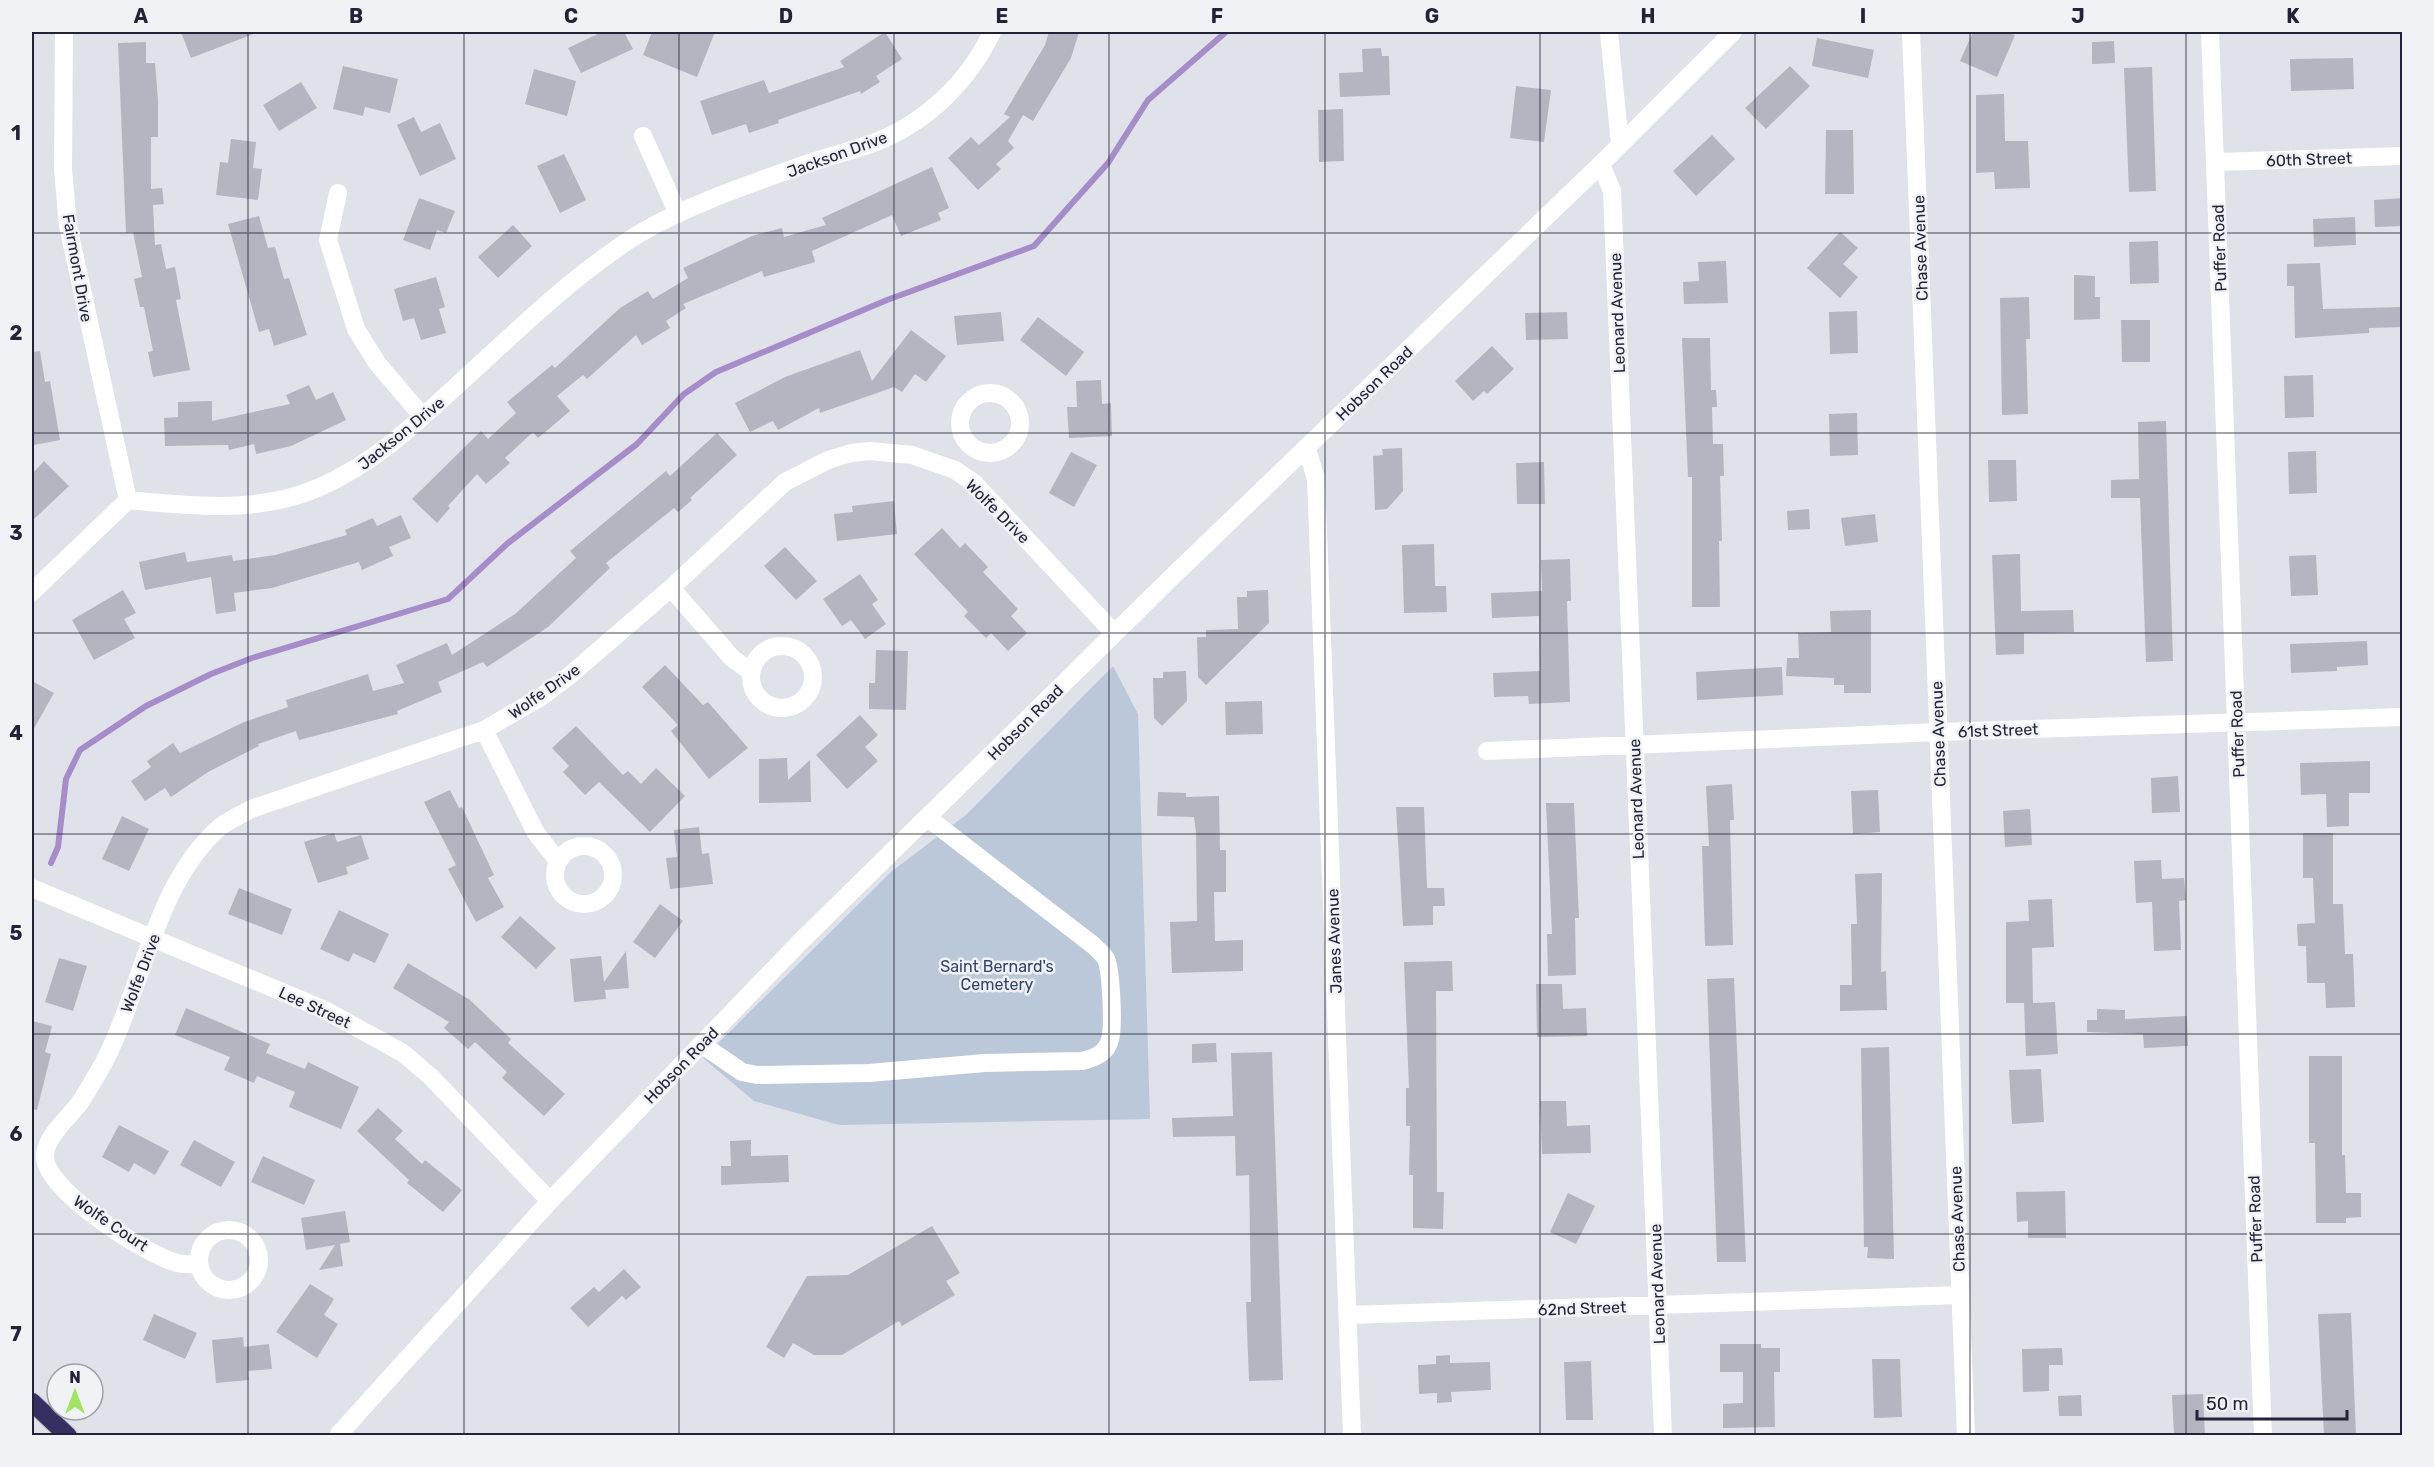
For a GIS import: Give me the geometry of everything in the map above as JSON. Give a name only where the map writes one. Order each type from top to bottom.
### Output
[{"type":"highway","points":[[32,1401],[68,1436]]},
{"type":"street","name":"Fairmont Drive","points":[[64,32],[63,169],[68,226],[79,285],[128,500]]},
{"type":"street","name":"Jackson Drive","points":[[128,500],[198,506],[268,503],[296,497],[346,476],[369,462],[423,417],[566,289],[637,235],[678,214],[812,162],[876,142],[900,130],[932,110],[957,85],[974,65],[993,32]]},
{"type":"street","points":[[1609,32],[1620,145]]},
{"type":"street","name":"Hobson Road","points":[[340,1435],[550,1201],[800,942],[1114,633],[1601,164],[1733,32]]},
{"type":"street","name":"Chase Avenue","points":[[1911,32],[1965,1436]]},
{"type":"street","name":"Puffer Road","points":[[2210,32],[2263,1436]]},
{"type":"street","points":[[643,136],[678,214]]},
{"type":"street","name":"60th Street","points":[[2216,162],[2403,156]]},
{"type":"street","name":"Leonard Avenue","points":[[1601,164],[1612,191],[1663,1436]]},
{"type":"street","points":[[338,193],[328,240],[356,329],[377,363],[423,417]]},
{"type":"street","points":[[955,470],[972,448]]},
{"type":"street","name":"Janes Avenue","points":[[1307,449],[1316,479],[1352,1436]]},
{"type":"street","name":"Wolfe Drive","points":[[45,1154],[52,1137],[81,1101],[103,1064],[129,1006],[178,880],[201,847],[221,826],[251,809],[484,730],[541,697],[570,676],[671,588],[785,482],[828,460],[850,453],[894,453],[928,460],[955,470],[974,483],[1114,633]]},
{"type":"street","points":[[32,592],[128,500]]},
{"type":"street","points":[[671,588],[732,658],[751,672]]},
{"type":"street","name":"61st Street","points":[[1487,751],[1938,732],[2403,717]]},
{"type":"street","points":[[484,730],[536,833],[558,861]]},
{"type":"street","points":[[701,1044],[742,1072],[757,1075],[869,1073],[985,1063],[1082,1061],[1094,1058],[1105,1050],[1111,1038],[1110,973],[1105,957],[928,818]]},
{"type":"street","name":"Lee Street","points":[[32,888],[323,1009],[403,1053],[431,1077],[550,1201]]},
{"type":"street","name":"Wolfe Court","points":[[45,1154],[48,1171],[64,1191],[107,1224],[138,1245],[177,1264],[200,1264]]},
{"type":"street","name":"62nd Street","points":[[1348,1315],[1960,1296]]},
{"type":"green space","name":"Saint Bernard's Cemetery","points":[[1113,666],[1138,714],[1150,1119],[839,1125],[754,1101],[703,1058],[891,872],[967,814]]},
{"type":"building","points":[[181,32],[256,32],[256,33],[191,58]]},
{"type":"building","points":[[602,32],[624,32],[633,49],[581,73],[568,48]]},
{"type":"building","points":[[652,32],[715,32],[697,77],[643,55]]},
{"type":"building","points":[[885,32],[902,59],[876,76],[880,82],[861,94],[860,91],[778,120],[779,123],[749,133],[746,124],[712,135],[700,101],[764,80],[769,93],[844,67],[840,61]]},
{"type":"building","points":[[1049,32],[1079,32],[1071,58],[1033,121],[1023,115],[1008,141],[1014,148],[996,164],[1001,169],[978,190],[948,158],[971,137],[979,145],[1010,117],[1004,114],[1045,45]]},
{"type":"building","points":[[1973,32],[2006,32],[2015,35],[1997,77],[1960,61]]},
{"type":"building","points":[[1817,38],[1874,50],[1868,78],[1812,66]]},
{"type":"building","points":[[2114,41],[2115,63],[2092,64],[2092,42]]},
{"type":"building","points":[[146,42],[146,63],[155,63],[158,100],[158,137],[151,137],[151,189],[162,188],[164,204],[153,205],[155,245],[161,244],[166,269],[175,267],[181,299],[176,300],[190,370],[153,377],[148,352],[153,351],[144,307],[140,307],[134,279],[142,277],[133,232],[126,233],[118,43]]},
{"type":"building","points":[[1381,48],[1382,56],[1389,56],[1390,95],[1340,97],[1339,73],[1363,72],[1362,49]]},
{"type":"building","points":[[2353,58],[2354,89],[2291,91],[2290,59]]},
{"type":"building","points":[[343,66],[398,79],[390,113],[365,107],[363,116],[333,109]]},
{"type":"building","points":[[1790,66],[1810,86],[1766,129],[1745,108]]},
{"type":"building","points":[[2152,67],[2156,191],[2129,192],[2124,68]]},
{"type":"building","points":[[534,69],[576,81],[567,116],[525,104]]},
{"type":"building","points":[[301,82],[317,108],[279,131],[263,105]]},
{"type":"building","points":[[1516,86],[1551,90],[1544,142],[1510,138]]},
{"type":"building","points":[[2004,94],[2005,141],[2028,141],[2030,188],[1995,189],[1994,172],[1976,173],[1976,95]]},
{"type":"building","points":[[1343,109],[1344,161],[1319,162],[1318,110]]},
{"type":"building","points":[[414,117],[421,132],[440,123],[456,159],[420,176],[397,125]]},
{"type":"building","points":[[1826,130],[1853,130],[1854,194],[1825,194]]},
{"type":"building","points":[[1712,135],[1735,159],[1696,196],[1673,171]]},
{"type":"building","points":[[231,139],[256,142],[253,168],[262,169],[258,200],[216,195],[220,162],[228,163]]},
{"type":"building","points":[[564,154],[586,200],[560,213],[537,166]]},
{"type":"building","points":[[932,167],[949,208],[938,213],[941,220],[901,236],[892,215],[812,251],[815,262],[764,277],[762,271],[683,304],[686,308],[666,321],[670,328],[642,345],[636,335],[587,379],[583,375],[557,396],[570,411],[538,438],[533,432],[505,458],[510,463],[486,484],[477,474],[448,506],[450,508],[437,523],[412,499],[481,431],[488,439],[516,413],[507,402],[552,365],[555,368],[620,308],[648,291],[653,299],[688,278],[683,268],[752,236],[782,228],[784,237],[826,225],[822,218]]},
{"type":"building","points":[[419,198],[455,211],[446,233],[437,230],[430,250],[403,240]]},
{"type":"building","points":[[2403,198],[2403,226],[2375,227],[2374,200]]},
{"type":"building","points":[[259,216],[268,248],[275,247],[284,279],[289,278],[307,335],[274,346],[269,329],[259,332],[228,224]]},
{"type":"building","points":[[2355,217],[2356,245],[2314,247],[2313,219]]},
{"type":"building","points":[[513,225],[532,246],[498,278],[478,257]]},
{"type":"building","points":[[1840,232],[1858,248],[1843,264],[1858,277],[1840,298],[1807,268]]},
{"type":"building","points":[[2158,241],[2159,283],[2130,284],[2129,242]]},
{"type":"building","points":[[1726,261],[1728,303],[1684,304],[1683,282],[1699,281],[1698,262]]},
{"type":"building","points":[[2320,263],[2323,309],[2403,307],[2403,327],[2369,328],[2369,333],[2295,338],[2294,286],[2287,286],[2287,264]]},
{"type":"building","points":[[2074,275],[2095,276],[2095,297],[2100,297],[2100,319],[2074,320]]},
{"type":"building","points":[[436,277],[445,307],[439,309],[446,333],[421,340],[414,318],[403,321],[394,289]]},
{"type":"building","points":[[2029,297],[2030,339],[2026,339],[2028,414],[2002,415],[2000,298]]},
{"type":"building","points":[[1857,311],[1858,353],[1830,354],[1829,312]]},
{"type":"building","points":[[1001,312],[1004,341],[957,345],[954,316]]},
{"type":"building","points":[[1567,312],[1568,339],[1526,340],[1525,313]]},
{"type":"building","points":[[1038,317],[1084,352],[1066,376],[1020,340]]},
{"type":"building","points":[[2121,320],[2150,320],[2150,362],[2122,362]]},
{"type":"building","points":[[911,330],[946,356],[926,382],[915,374],[902,392],[894,387],[820,413],[819,408],[778,430],[773,421],[750,432],[735,403],[785,377],[860,350],[872,381]]},
{"type":"building","points":[[1682,338],[1710,338],[1711,390],[1716,390],[1717,407],[1712,407],[1713,444],[1723,444],[1724,476],[1720,476],[1722,541],[1719,541],[1720,607],[1692,607],[1692,477],[1688,477]]},
{"type":"building","points":[[1492,346],[1514,369],[1487,394],[1484,391],[1473,401],[1455,381]]},
{"type":"building","points":[[40,351],[45,382],[50,381],[60,440],[34,445],[32,352]]},
{"type":"building","points":[[2313,375],[2314,417],[2285,418],[2284,376]]},
{"type":"building","points":[[1101,380],[1102,404],[1111,403],[1112,436],[1069,438],[1067,407],[1077,407],[1076,381]]},
{"type":"building","points":[[309,385],[316,400],[333,392],[346,420],[291,446],[256,454],[254,444],[229,450],[228,445],[165,446],[164,418],[178,417],[178,402],[212,401],[212,421],[290,404],[286,395]]},
{"type":"building","points":[[1857,413],[1858,455],[1830,456],[1829,414]]},
{"type":"building","points":[[2166,421],[2173,661],[2146,662],[2140,498],[2111,498],[2111,480],[2139,479],[2138,422]]},
{"type":"building","points":[[717,433],[737,455],[678,512],[674,508],[606,563],[610,568],[548,627],[487,667],[483,662],[438,682],[442,692],[397,711],[398,714],[299,740],[296,731],[258,744],[259,746],[208,772],[171,797],[165,788],[145,801],[131,781],[151,767],[147,761],[173,743],[180,753],[244,722],[288,707],[286,700],[368,674],[373,691],[404,683],[396,665],[447,643],[452,655],[515,614],[576,558],[570,551],[666,471],[670,476]]},
{"type":"building","points":[[1402,448],[1403,491],[1387,509],[1375,510],[1373,456],[1383,455],[1382,449]]},
{"type":"building","points":[[2316,451],[2317,493],[2289,494],[2288,452]]},
{"type":"building","points":[[1071,452],[1097,465],[1074,507],[1049,493]]},
{"type":"building","points":[[1988,460],[2016,460],[2017,501],[1989,502]]},
{"type":"building","points":[[44,461],[69,486],[32,521],[32,474]]},
{"type":"building","points":[[1544,462],[1545,504],[1517,504],[1516,463]]},
{"type":"building","points":[[894,501],[897,534],[837,541],[834,514],[853,512],[852,506]]},
{"type":"building","points":[[1809,509],[1810,529],[1788,530],[1787,511]]},
{"type":"building","points":[[1875,514],[1878,542],[1845,546],[1841,518]]},
{"type":"building","points":[[401,515],[411,538],[389,547],[393,556],[362,570],[359,562],[272,588],[234,593],[236,611],[216,614],[211,577],[145,590],[139,562],[185,552],[187,562],[232,555],[233,561],[275,555],[347,535],[345,530],[373,518],[377,526]]},
{"type":"building","points":[[942,528],[960,548],[965,543],[988,567],[983,572],[1018,609],[1011,616],[1027,633],[1008,651],[991,633],[986,638],[964,616],[968,612],[914,554]]},
{"type":"building","points":[[1434,544],[1435,586],[1446,586],[1447,612],[1404,613],[1402,545]]},
{"type":"building","points":[[785,547],[817,581],[796,600],[764,566]]},
{"type":"building","points":[[2020,554],[2021,611],[2073,610],[2074,632],[2024,633],[2024,654],[1996,655],[1992,555]]},
{"type":"building","points":[[2316,555],[2318,595],[2291,596],[2289,556]]},
{"type":"building","points":[[1570,559],[1571,601],[1567,601],[1570,702],[1529,704],[1528,696],[1494,697],[1493,673],[1540,671],[1539,616],[1492,618],[1491,593],[1542,591],[1541,560]]},
{"type":"building","points":[[860,574],[878,600],[872,604],[886,624],[865,639],[851,620],[842,626],[823,599]]},
{"type":"building","points":[[123,590],[136,613],[124,619],[135,638],[94,660],[72,620]]},
{"type":"building","points":[[1268,590],[1269,623],[1206,685],[1198,677],[1197,637],[1206,637],[1206,630],[1238,629],[1237,597],[1247,597],[1247,591]]},
{"type":"building","points":[[1871,610],[1871,693],[1844,693],[1844,685],[1834,685],[1834,678],[1786,676],[1787,658],[1799,658],[1798,633],[1831,632],[1830,611]]},
{"type":"building","points":[[2367,641],[2368,665],[2337,667],[2337,671],[2291,673],[2290,644]]},
{"type":"building","points":[[876,650],[908,651],[906,710],[869,709],[869,683],[875,683]]},
{"type":"building","points":[[665,665],[703,705],[708,702],[748,748],[709,779],[671,731],[678,725],[642,687]]},
{"type":"building","points":[[1782,667],[1783,695],[1697,700],[1696,672]]},
{"type":"building","points":[[1186,671],[1187,701],[1162,726],[1154,718],[1153,678],[1163,678],[1163,672]]},
{"type":"building","points":[[32,681],[54,693],[32,732]]},
{"type":"building","points":[[1262,701],[1263,734],[1226,735],[1225,702]]},
{"type":"building","points":[[860,715],[878,735],[865,747],[878,761],[847,789],[816,755]]},
{"type":"building","points":[[576,726],[623,775],[628,771],[641,784],[656,768],[685,796],[650,832],[599,782],[585,795],[563,772],[569,766],[552,748]]},
{"type":"building","points":[[787,758],[788,780],[810,760],[811,802],[759,803],[759,759]]},
{"type":"building","points":[[2370,761],[2370,793],[2349,793],[2349,826],[2327,827],[2326,794],[2301,795],[2300,763]]},
{"type":"building","points":[[2178,776],[2180,812],[2152,813],[2151,778]]},
{"type":"building","points":[[1732,784],[1734,820],[1730,820],[1733,945],[1705,946],[1702,846],[1709,846],[1706,786]]},
{"type":"building","points":[[450,790],[459,808],[462,807],[494,875],[488,878],[504,907],[476,922],[448,869],[456,865],[424,802]]},
{"type":"building","points":[[1878,790],[1880,832],[1853,834],[1851,791]]},
{"type":"building","points":[[1158,792],[1186,793],[1186,797],[1219,796],[1220,850],[1226,850],[1226,892],[1214,892],[1215,941],[1243,940],[1243,971],[1172,973],[1170,922],[1197,921],[1196,832],[1194,817],[1157,816]]},
{"type":"building","points":[[1546,803],[1574,803],[1579,918],[1575,918],[1576,975],[1548,976],[1547,934],[1552,934]]},
{"type":"building","points":[[1396,807],[1424,807],[1427,888],[1444,888],[1445,906],[1433,906],[1433,925],[1403,926]]},
{"type":"building","points":[[2030,809],[2032,845],[2005,847],[2003,811]]},
{"type":"building","points":[[122,816],[149,829],[129,871],[102,859]]},
{"type":"building","points":[[699,827],[702,854],[709,853],[713,884],[670,889],[666,858],[677,857],[674,830]]},
{"type":"building","points":[[334,833],[337,842],[361,835],[369,859],[346,867],[348,874],[318,883],[304,842]]},
{"type":"building","points":[[2303,833],[2333,833],[2333,904],[2343,904],[2345,954],[2353,954],[2355,1007],[2326,1008],[2325,983],[2307,983],[2306,946],[2298,946],[2297,924],[2315,923],[2313,878],[2303,878]]},
{"type":"building","points":[[2161,860],[2162,879],[2184,878],[2186,900],[2179,901],[2181,950],[2154,951],[2152,902],[2136,903],[2134,861]]},
{"type":"building","points":[[1882,873],[1881,972],[1886,971],[1887,1010],[1840,1011],[1840,985],[1852,985],[1851,924],[1857,924],[1855,874]]},
{"type":"building","points":[[239,888],[292,909],[282,935],[228,914]]},
{"type":"building","points":[[2052,899],[2054,947],[2032,948],[2033,1003],[2055,1002],[2058,1054],[2026,1056],[2024,1003],[2006,1003],[2006,922],[2029,921],[2028,900]]},
{"type":"building","points":[[660,904],[683,921],[655,958],[633,942]]},
{"type":"building","points":[[339,910],[389,934],[375,963],[353,953],[349,962],[320,949]]},
{"type":"building","points":[[520,916],[556,948],[536,969],[501,937]]},
{"type":"building","points":[[626,951],[629,988],[605,990],[606,999],[574,1002],[570,959],[601,956],[604,982]]},
{"type":"building","points":[[59,958],[87,966],[73,1011],[45,1002]]},
{"type":"building","points":[[1452,961],[1453,991],[1436,991],[1437,1192],[1444,1192],[1443,1229],[1413,1228],[1413,1175],[1409,1175],[1410,1126],[1406,1126],[1406,1088],[1409,1088],[1404,962]]},
{"type":"building","points":[[408,963],[470,1000],[511,1039],[508,1043],[565,1094],[544,1116],[502,1078],[507,1072],[475,1042],[468,1049],[444,1028],[449,1022],[393,988]]},
{"type":"building","points":[[1734,978],[1746,1262],[1717,1262],[1707,979]]},
{"type":"building","points":[[1536,984],[1562,984],[1563,1009],[1586,1008],[1587,1036],[1537,1037]]},
{"type":"building","points":[[186,1008],[270,1044],[266,1053],[305,1069],[308,1062],[359,1087],[341,1129],[289,1107],[295,1092],[257,1076],[254,1083],[224,1070],[230,1057],[175,1035]]},
{"type":"building","points":[[2097,1009],[2125,1010],[2125,1019],[2187,1016],[2188,1046],[2144,1048],[2143,1034],[2087,1032],[2087,1020],[2097,1020]]},
{"type":"building","points":[[32,1021],[52,1026],[45,1052],[51,1054],[37,1110],[32,1109]]},
{"type":"building","points":[[1216,1043],[1217,1062],[1192,1063],[1192,1044]]},
{"type":"building","points":[[1889,1047],[1894,1259],[1867,1258],[1868,1247],[1864,1247],[1861,1048]]},
{"type":"building","points":[[1272,1052],[1283,1380],[1249,1381],[1246,1302],[1251,1302],[1249,1175],[1236,1176],[1235,1136],[1173,1137],[1172,1118],[1233,1116],[1231,1053]]},
{"type":"building","points":[[2309,1056],[2342,1056],[2342,1155],[2345,1155],[2346,1193],[2361,1193],[2361,1217],[2346,1218],[2346,1223],[2316,1223],[2315,1143],[2309,1143]]},
{"type":"building","points":[[2041,1069],[2044,1122],[2012,1124],[2009,1070]]},
{"type":"building","points":[[1540,1101],[1566,1101],[1567,1126],[1590,1125],[1591,1153],[1542,1154]]},
{"type":"building","points":[[378,1108],[403,1131],[395,1139],[422,1164],[425,1160],[462,1190],[443,1212],[407,1183],[409,1180],[357,1131]]},
{"type":"building","points":[[119,1125],[169,1151],[155,1175],[134,1163],[129,1172],[102,1157]]},
{"type":"building","points":[[194,1140],[235,1162],[221,1187],[180,1165]]},
{"type":"building","points":[[751,1140],[751,1156],[788,1155],[789,1182],[721,1185],[721,1166],[731,1166],[730,1141]]},
{"type":"building","points":[[263,1156],[315,1180],[304,1205],[251,1182]]},
{"type":"building","points":[[2065,1191],[2066,1238],[2028,1238],[2028,1221],[2017,1222],[2016,1192]]},
{"type":"building","points":[[1568,1193],[1595,1206],[1576,1244],[1550,1232]]},
{"type":"building","points":[[345,1211],[350,1242],[340,1244],[343,1266],[319,1270],[335,1245],[306,1250],[301,1218]]},
{"type":"building","points":[[932,1226],[960,1273],[946,1281],[955,1295],[902,1326],[899,1321],[842,1355],[814,1355],[793,1343],[784,1358],[766,1347],[807,1276],[848,1275]]},
{"type":"building","points":[[624,1269],[641,1287],[626,1300],[622,1296],[588,1327],[570,1308],[594,1287],[599,1292]]},
{"type":"building","points":[[310,1284],[334,1299],[324,1315],[338,1324],[317,1358],[276,1332]]},
{"type":"building","points":[[2351,1313],[2356,1436],[2324,1436],[2318,1314]]},
{"type":"building","points":[[154,1314],[197,1333],[185,1359],[143,1340]]},
{"type":"building","points":[[243,1337],[244,1347],[269,1344],[272,1369],[248,1371],[249,1380],[216,1383],[212,1340]]},
{"type":"building","points":[[1720,1344],[1761,1344],[1761,1348],[1780,1348],[1780,1372],[1774,1372],[1775,1427],[1723,1428],[1723,1404],[1743,1403],[1743,1372],[1720,1372]]},
{"type":"building","points":[[2062,1348],[2063,1365],[2049,1365],[2049,1391],[2023,1392],[2022,1349]]},
{"type":"building","points":[[1450,1355],[1450,1363],[1490,1362],[1491,1390],[1451,1392],[1452,1402],[1437,1403],[1437,1393],[1419,1394],[1418,1365],[1436,1364],[1436,1356]]},
{"type":"building","points":[[1872,1359],[1900,1359],[1902,1417],[1874,1418]]},
{"type":"building","points":[[1591,1361],[1593,1420],[1566,1420],[1564,1362]]},
{"type":"building","points":[[2203,1394],[2205,1436],[2174,1436],[2172,1395]]},
{"type":"building","points":[[2081,1395],[2082,1416],[2059,1416],[2058,1396]]},
{"type":"waterway","points":[[51,863],[58,847],[66,779],[80,750],[146,706],[211,674],[252,658],[448,599],[508,543],[637,444],[684,394],[716,372],[887,300],[1034,246],[1108,163],[1148,100],[1226,32]]}]
